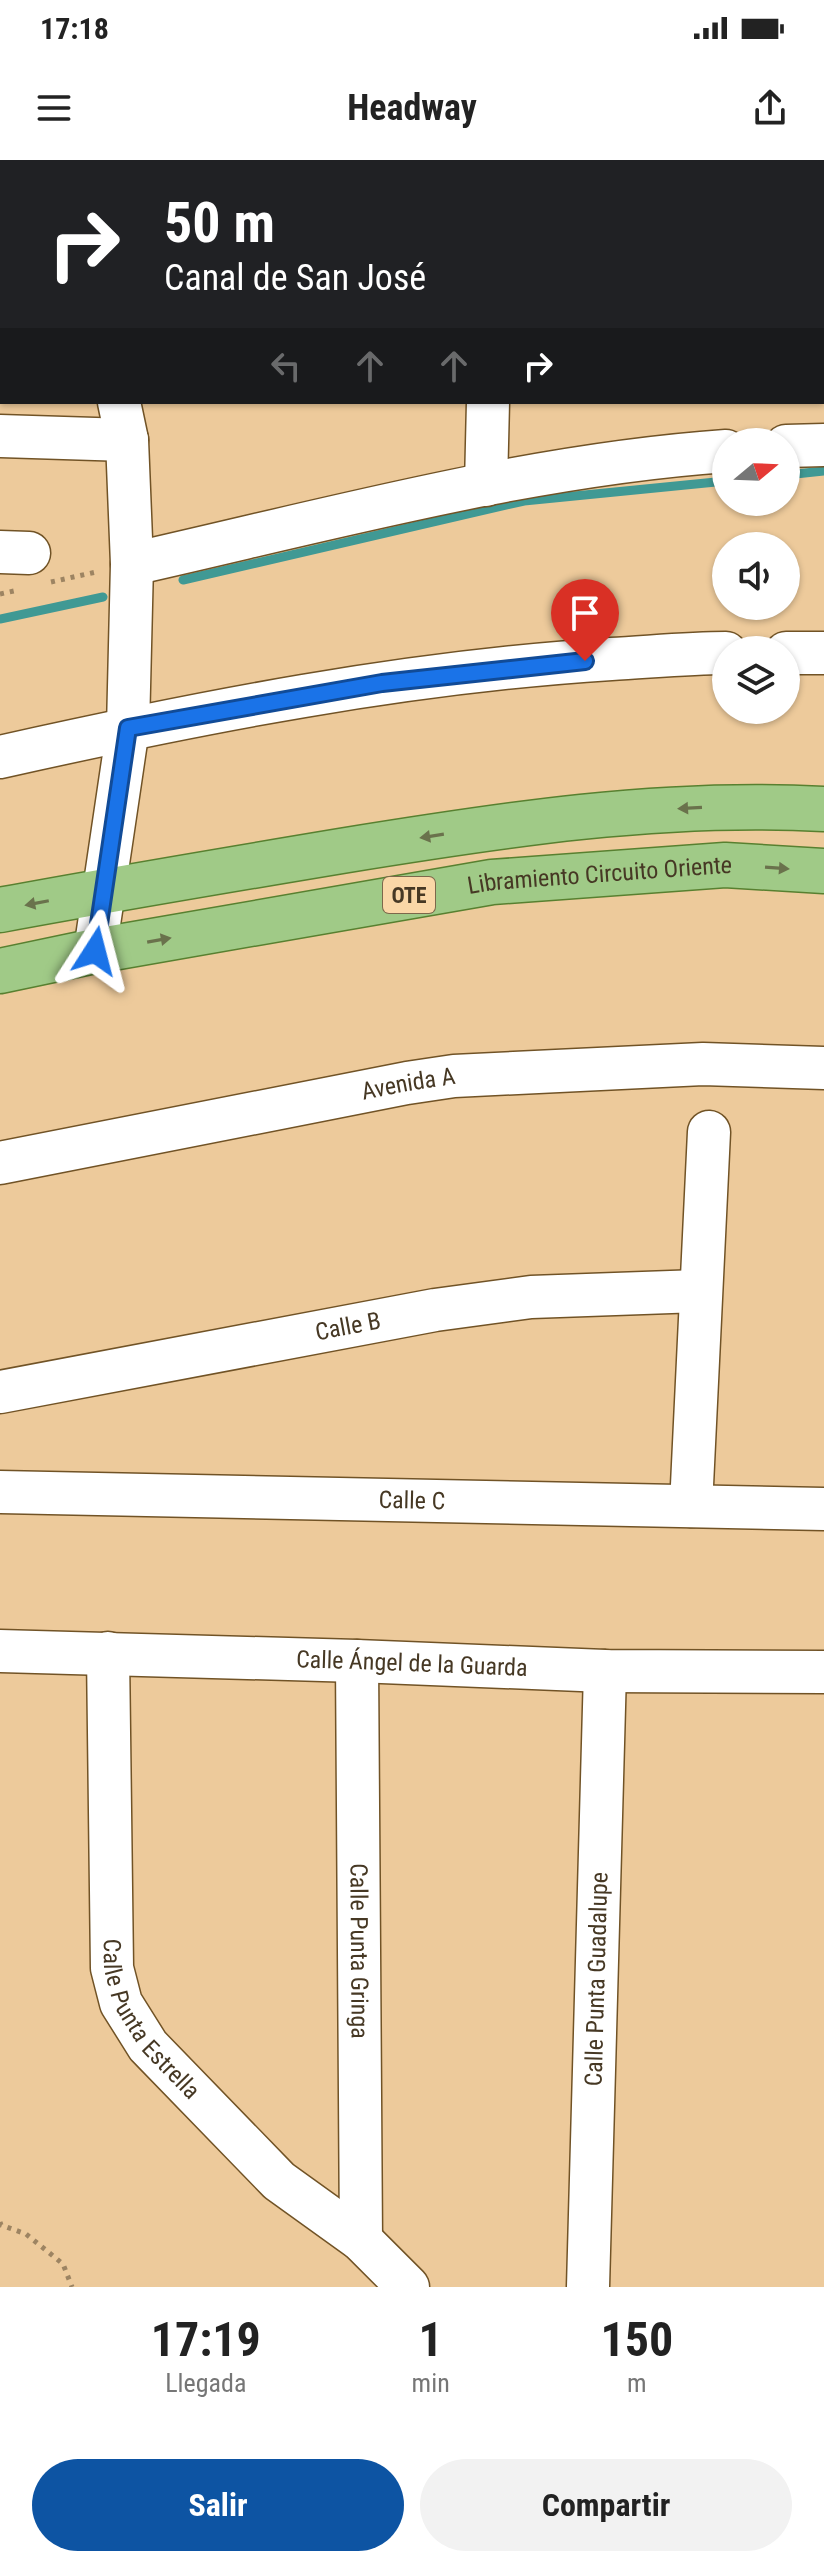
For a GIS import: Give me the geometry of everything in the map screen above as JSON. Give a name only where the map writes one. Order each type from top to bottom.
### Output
[{"type":"main road","name":"OTE","points":[[0,910],[469,830],[570,817],[735,806],[824,809]]},
{"type":"main road","name":"Libramiento Circuito Oriente","points":[[0,971],[95,951],[492,882],[725,865],[824,871]]},
{"type":"street","points":[[486,485],[488,404]]},
{"type":"street","points":[[0,436],[123,421],[132,564],[128,728],[95,951]]},
{"type":"street","points":[[800,446],[824,445]]},
{"type":"street","points":[[132,564],[486,485],[633,460],[712,452]]},
{"type":"street","points":[[800,653],[824,653]]},
{"type":"street","points":[[0,757],[128,728],[382,683],[553,663],[712,654]]},
{"type":"street","name":"Avenida A","points":[[0,1163],[454,1076],[703,1064],[824,1068]]},
{"type":"street","points":[[691,1506],[709,1132]]},
{"type":"street","name":"Calle B","points":[[0,1392],[476,1304],[531,1297],[699,1291]]},
{"type":"street","name":"Calle C","points":[[0,1492],[824,1509]]},
{"type":"street","name":"Calle Ángel de la Guarda","points":[[0,1651],[605,1671],[824,1672]]},
{"type":"street","name":"Calle Punta Estrella","points":[[108,1653],[112,1968],[121,2003],[148,2046],[279,2181],[361,2240],[408,2287]]},
{"type":"street","name":"Calle Punta Gringa","points":[[357,1661],[361,2240]]},
{"type":"street","name":"Calle Punta Guadalupe","points":[[588,2287],[605,1671]]},
{"type":"path","points":[[0,594],[22,570],[132,564]]},
{"type":"path","points":[[0,2222],[26,2234],[63,2264],[72,2287]]},
{"type":"waterway","points":[[800,474],[824,471]]},
{"type":"waterway","points":[[183,580],[524,501],[712,482]]},
{"type":"waterway","points":[[0,619],[103,597]]},
{"type":"route","points":[[95,951],[128,728],[382,683],[585,661]]}]
